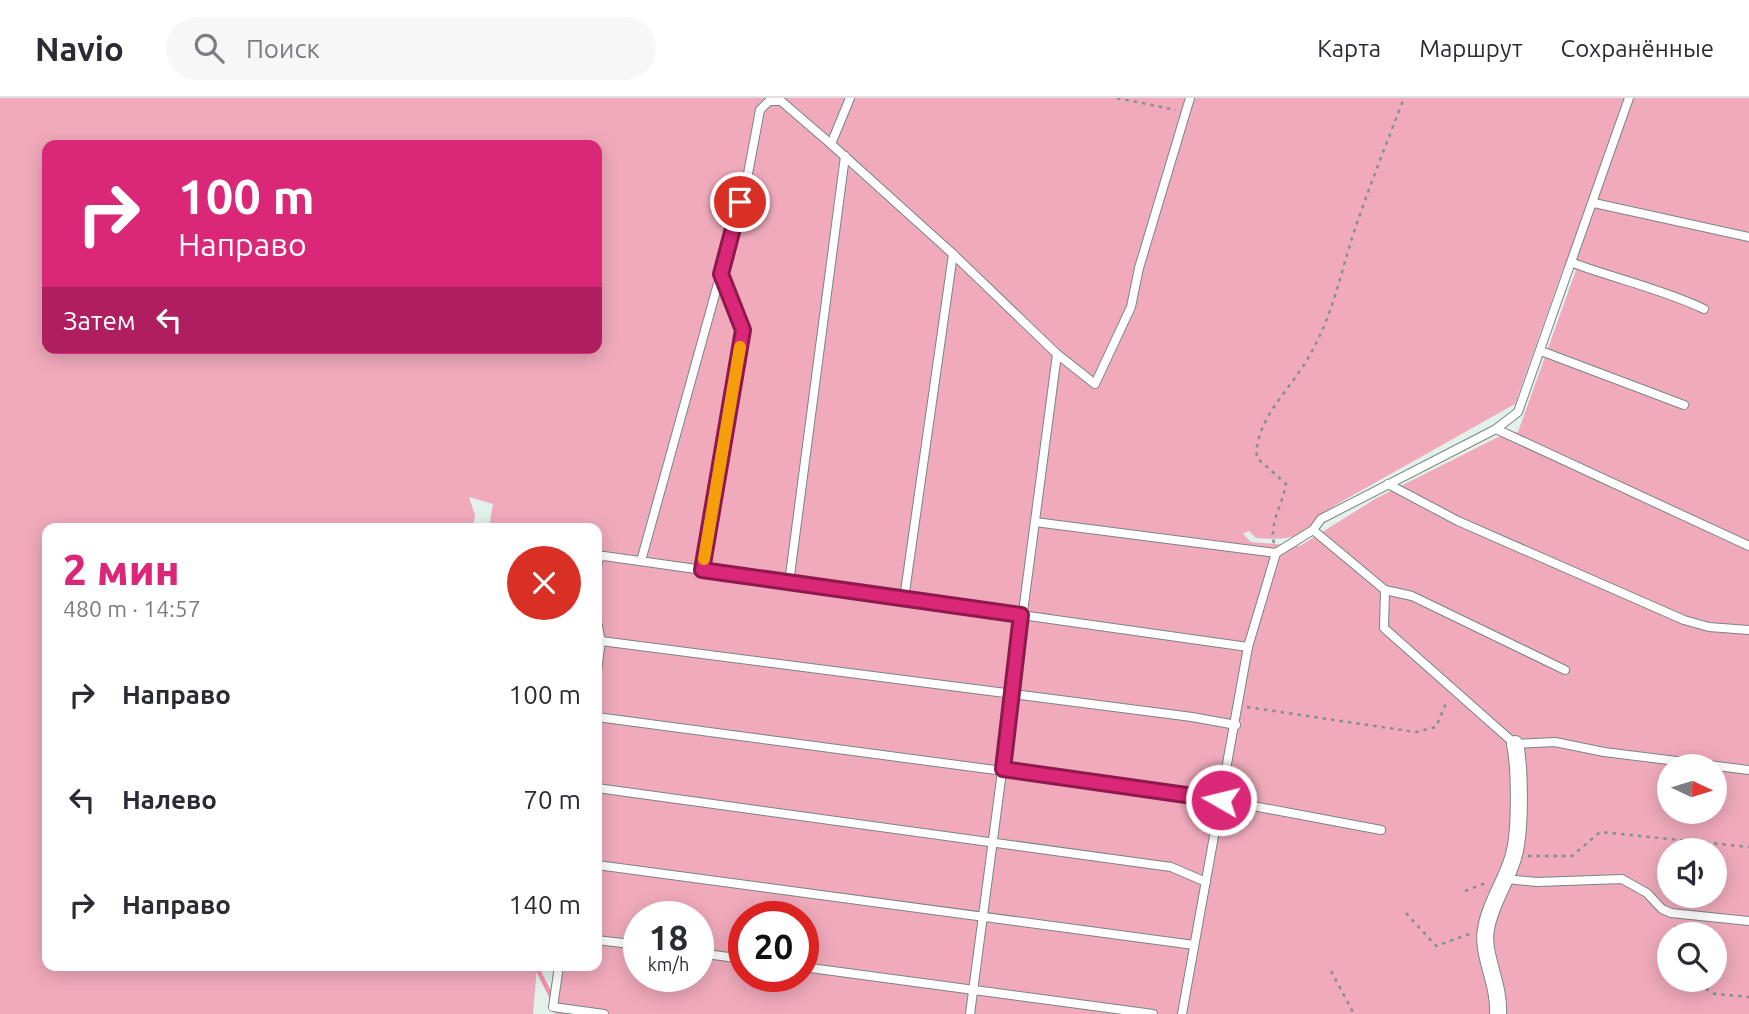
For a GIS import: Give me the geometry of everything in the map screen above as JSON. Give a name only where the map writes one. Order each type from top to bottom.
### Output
[{"type":"street","points":[[1498,1014],[1499,995],[1485,944],[1485,930],[1514,855],[1519,762],[1515,744]]},
{"type":"lane","points":[[831,144],[850,98]]},
{"type":"lane","points":[[641,561],[747,178],[760,110],[769,101],[781,101],[845,156],[1058,354],[1094,384],[1131,307],[1139,268],[1190,98]]},
{"type":"lane","points":[[1035,522],[1276,553],[1312,530],[1321,519],[1510,422],[1518,412],[1541,351],[1629,98]]},
{"type":"lane","points":[[789,583],[845,156]]},
{"type":"lane","points":[[1594,203],[1749,237]]},
{"type":"lane","points":[[904,599],[953,254]]},
{"type":"lane","points":[[1573,263],[1640,287],[1674,295],[1704,309]]},
{"type":"lane","points":[[702,570],[743,330],[721,274]]},
{"type":"lane","points":[[1541,351],[1684,405]]},
{"type":"lane","points":[[970,1014],[1021,615],[1058,354]]},
{"type":"lane","points":[[1496,429],[1749,546]]},
{"type":"lane","points":[[1388,484],[1458,521],[1684,620],[1709,627],[1749,630]]},
{"type":"lane","points":[[1312,530],[1385,590],[1412,596],[1565,670]]},
{"type":"lane","points":[[1182,1014],[1248,647],[1276,553]]},
{"type":"lane","points":[[602,557],[1248,647]]},
{"type":"lane","points":[[1385,590],[1384,628],[1515,744],[1555,742],[1604,752],[1749,770]]},
{"type":"lane","points":[[602,641],[1236,725]]},
{"type":"lane","points":[[602,718],[1221,800],[1381,830]]},
{"type":"lane","points":[[602,789],[1171,867],[1206,882]]},
{"type":"lane","points":[[602,866],[1194,945]]},
{"type":"lane","points":[[1505,879],[1537,882],[1622,879],[1647,893],[1662,909],[1671,913],[1749,921]]},
{"type":"lane","points":[[602,941],[623,943]]},
{"type":"lane","points":[[819,969],[1153,1014]]},
{"type":"lane","points":[[558,971],[553,1011],[604,1014]]},
{"type":"path","points":[[1117,98],[1186,112]]},
{"type":"path","points":[[1276,553],[1271,530],[1283,506],[1286,484],[1258,458],[1256,444],[1262,429],[1308,359],[1334,307],[1354,231],[1404,98]]},
{"type":"path","points":[[1239,706],[1416,732],[1429,731],[1440,723],[1452,688]]},
{"type":"path","points":[[1514,855],[1572,856],[1600,832],[1749,847]]},
{"type":"path","points":[[1406,913],[1436,946],[1485,930]]},
{"type":"path","points":[[1331,971],[1354,1014]]},
{"type":"path","points":[[1712,992],[1749,997]]},
{"type":"shaded area","points":[[0,98],[1749,98],[1749,1014],[555,1014],[560,971],[602,971],[602,523],[490,523],[493,504],[469,497],[475,515],[474,523],[42,523],[42,971],[537,971],[533,1014],[0,1014]],"holes":[[[1564,266],[1576,270],[1518,432],[1500,436],[1375,499],[1300,546],[1251,542],[1243,534],[1249,531],[1256,538],[1274,539],[1296,536],[1339,503],[1515,404]]]},
{"type":"waterway","points":[[538,971],[551,996]]},
{"type":"slow traffic","points":[[704,559],[740,347]]},
{"type":"route","points":[[740,202],[721,274],[743,330],[702,570],[1021,615],[1003,769],[1221,800]]}]
